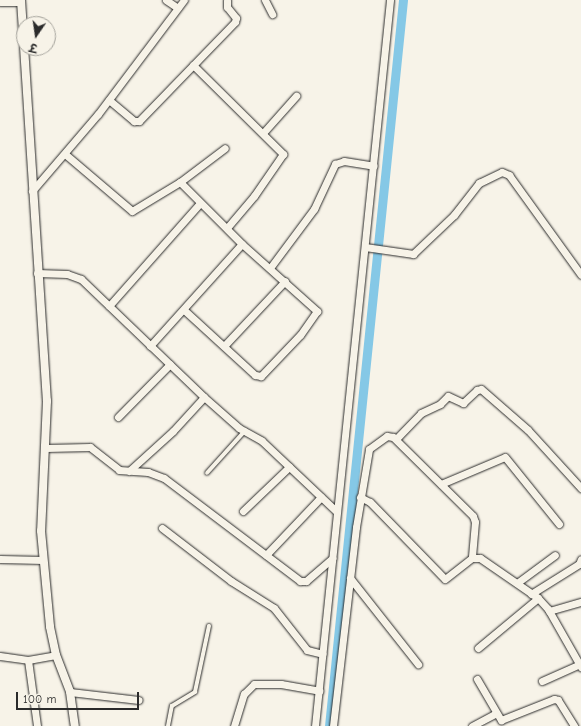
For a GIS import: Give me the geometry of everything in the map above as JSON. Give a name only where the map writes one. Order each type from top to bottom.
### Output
[{"type":"street","points":[[166,0],[178,8]]},
{"type":"street","points":[[32,191],[65,154],[109,100],[184,0]]},
{"type":"street","points":[[109,100],[138,122],[236,20],[228,7],[227,0]]},
{"type":"street","points":[[265,0],[272,14]]},
{"type":"street","points":[[315,726],[336,511],[366,247],[390,0]]},
{"type":"street","points":[[0,2],[21,1],[46,401],[46,448],[41,531],[43,560],[50,627],[56,656],[70,692],[75,726]]},
{"type":"street","points":[[193,65],[282,150],[282,157],[227,228]]},
{"type":"street","points":[[263,133],[296,96]]},
{"type":"street","points":[[65,154],[132,211],[180,182],[224,148]]},
{"type":"street","points":[[270,268],[314,209],[337,162],[374,166]]},
{"type":"street","points":[[366,247],[382,251],[413,254],[454,215],[479,183],[502,172],[509,175],[581,275]]},
{"type":"street","points":[[180,182],[242,244],[318,311],[264,375],[255,375],[184,310]]},
{"type":"street","points":[[109,306],[200,203]]},
{"type":"street","points":[[150,346],[242,244]]},
{"type":"street","points":[[37,273],[72,274],[81,280],[204,397],[245,431],[262,441],[336,511]]},
{"type":"street","points":[[224,346],[285,281]]},
{"type":"street","points":[[118,417],[170,364]]},
{"type":"street","points":[[396,439],[421,414],[440,404],[448,396],[463,403],[477,390],[481,389],[528,430],[581,488]]},
{"type":"street","points":[[129,471],[173,431],[204,397]]},
{"type":"street","points":[[333,726],[350,578],[367,450],[387,436],[396,439],[441,484],[474,519],[472,558]]},
{"type":"street","points":[[46,448],[90,447],[119,470],[148,472],[164,478],[303,582],[332,558]]},
{"type":"street","points":[[441,484],[505,457],[559,524]]},
{"type":"street","points":[[243,511],[289,467]]},
{"type":"street","points":[[266,555],[321,497]]},
{"type":"street","points":[[360,497],[370,502],[444,579],[472,558],[486,560],[538,598],[549,611],[580,666],[542,681]]},
{"type":"street","points":[[162,528],[231,581],[274,608],[307,650],[323,654]]},
{"type":"street","points":[[517,583],[554,555]]},
{"type":"street","points":[[0,559],[43,560]]},
{"type":"street","points":[[531,594],[579,564],[581,559]]},
{"type":"street","points":[[350,578],[418,664]]},
{"type":"street","points":[[478,648],[538,598]]},
{"type":"street","points":[[549,611],[581,602]]},
{"type":"street","points":[[0,656],[28,660],[56,656]]},
{"type":"street","points":[[28,660],[36,726]]},
{"type":"street","points":[[477,679],[496,714],[502,721],[556,699],[574,726]]},
{"type":"street","points":[[234,726],[244,694],[254,684],[281,684],[319,691]]},
{"type":"street","points":[[70,692],[139,700]]},
{"type":"street","points":[[472,726],[496,714]]},
{"type":"lane","points":[[207,473],[245,431]]},
{"type":"lane","points":[[168,726],[172,706],[195,692],[209,626]]},
{"type":"waterway","points":[[329,726],[403,0]]}]
